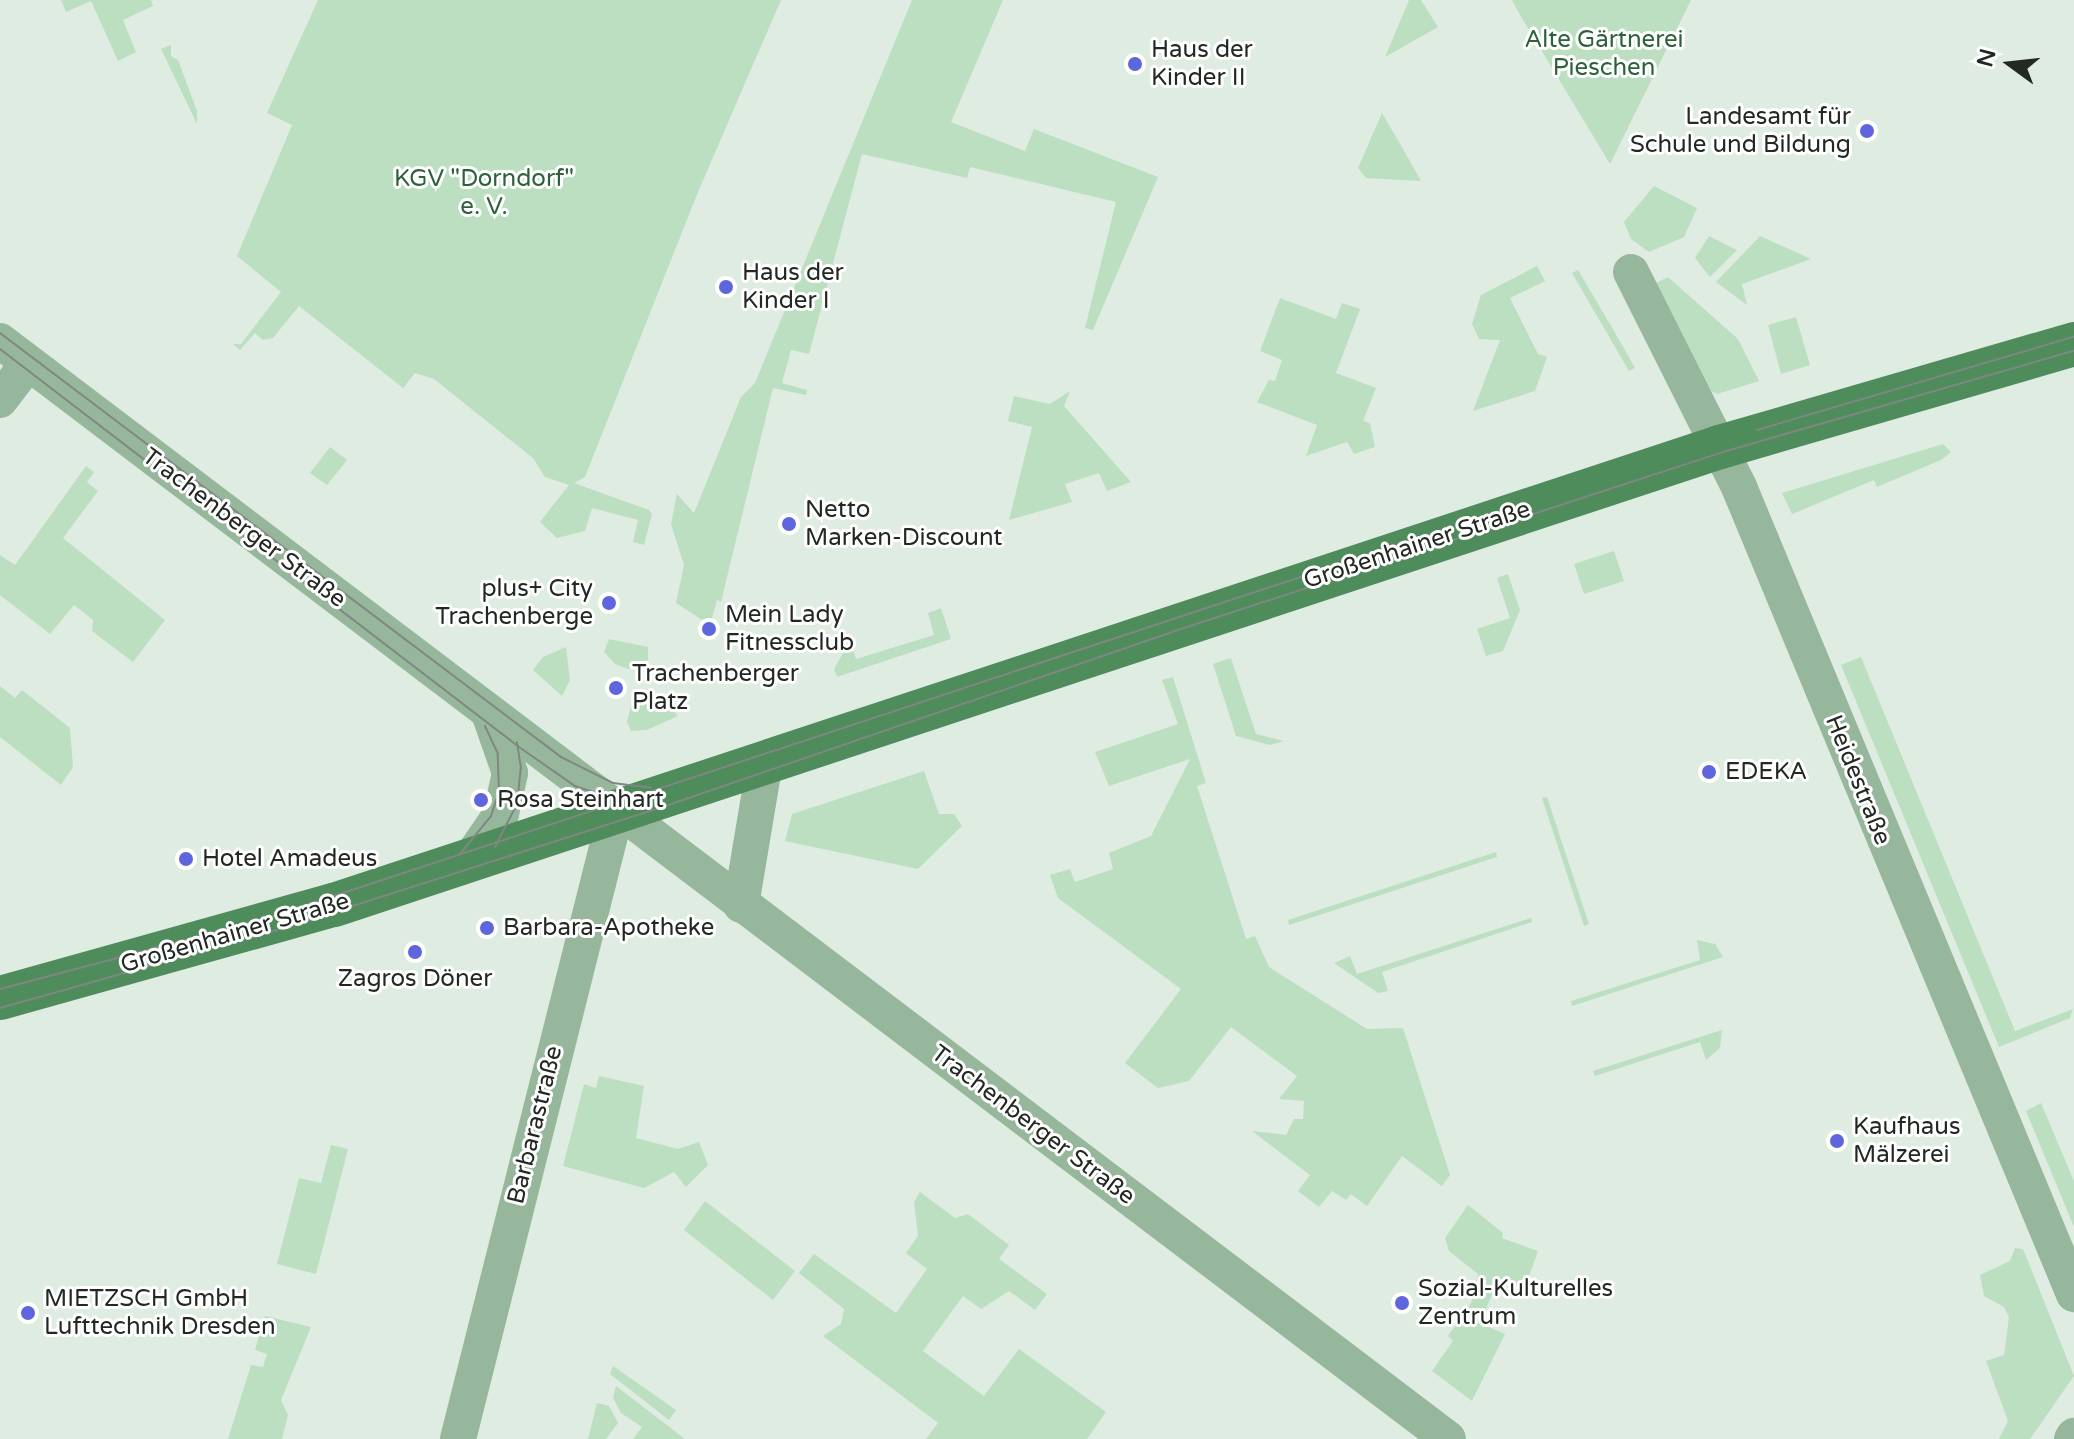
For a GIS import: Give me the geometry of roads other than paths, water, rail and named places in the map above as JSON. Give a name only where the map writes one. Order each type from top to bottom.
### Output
[{"type":"main road","name":"Großenhainer Straße","points":[[765,762],[1720,447],[2074,344]]},
{"type":"main road","points":[[469,861],[765,762]]},
{"type":"main road","name":"Großenhainer Straße","points":[[0,998],[223,940],[469,861]]},
{"type":"street","name":"Heidestraße","points":[[1631,272],[1720,447],[2074,1294]]},
{"type":"street","points":[[0,400],[14,352]]},
{"type":"street","name":"Trachenberger Straße","points":[[14,352],[489,714]]},
{"type":"street","points":[[489,714],[616,812]]},
{"type":"street","points":[[469,861],[501,814],[510,773],[489,714]]},
{"type":"street","points":[[741,905],[765,762]]},
{"type":"street","name":"Trachenberger Straße","points":[[616,812],[1448,1439]]},
{"type":"street","name":"Barbarastraße","points":[[458,1439],[616,812]]},
{"type":"tram line","points":[[0,333],[561,757],[613,783],[651,788]]},
{"type":"tram line","points":[[1757,430],[2074,337]]},
{"type":"tram line","points":[[0,349],[519,747],[575,786],[622,802]]},
{"type":"tram line","points":[[0,1008],[271,932],[674,803],[1178,630],[1723,452],[2074,351]]},
{"type":"tram line","points":[[0,989],[261,920],[1440,531]]},
{"type":"tram line","points":[[460,854],[491,816],[499,792],[498,754],[485,726]]},
{"type":"tram line","points":[[495,847],[517,804],[521,768],[517,742]]},
{"type":"place","name":"Haus der Kinder II","points":[[1135,64]]},
{"type":"place","name":"Landesamt für Schule und Bildung","points":[[1867,131]]},
{"type":"place","name":"Haus der Kinder I","points":[[726,287]]},
{"type":"place","name":"Netto Marken-Discount","points":[[789,524]]},
{"type":"place","name":"plus+ City Trachenberge","points":[[609,603]]},
{"type":"place","name":"Mein Lady Fitnessclub","points":[[709,629]]},
{"type":"place","name":"Trachenberger Platz","points":[[616,688]]},
{"type":"place","name":"EDEKA","points":[[1709,772]]},
{"type":"place","name":"Rosa Steinhart","points":[[481,800]]},
{"type":"place","name":"Hotel Amadeus","points":[[186,859]]},
{"type":"place","name":"Barbara-Apotheke","points":[[487,928]]},
{"type":"place","name":"Zagros Döner","points":[[415,952]]},
{"type":"place","name":"Kaufhaus Mälzerei","points":[[1837,1141]]},
{"type":"place","name":"Sozial-Kulturelles Zentrum","points":[[1402,1303]]},
{"type":"place","name":"MIETZSCH GmbH Lufttechnik Dresden","points":[[28,1313]]},
{"type":"park label","name":"Alte Gärtnerei Pieschen","points":[[1604,54]]},
{"type":"park label","name":"KGV \"Dorndorf\" e. V.","points":[[484,193]]}]
